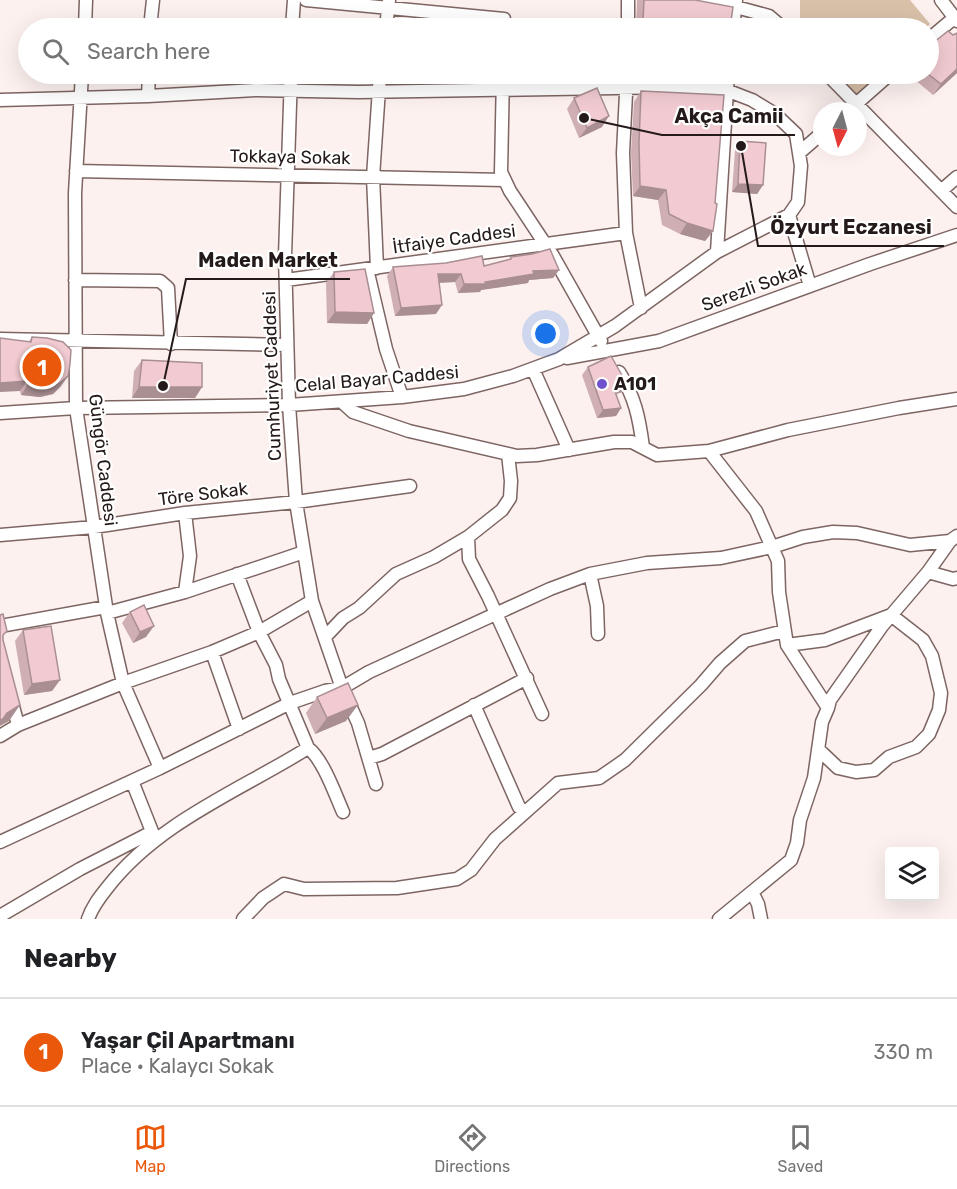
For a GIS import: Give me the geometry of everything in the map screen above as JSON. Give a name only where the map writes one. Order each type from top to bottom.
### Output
[{"type":"street","points":[[85,18],[86,0]]},
{"type":"street","points":[[151,18],[153,0]]},
{"type":"street","points":[[293,18],[294,0]]},
{"type":"street","points":[[306,0],[388,4],[496,18]]},
{"type":"street","points":[[628,0],[628,18]]},
{"type":"street","points":[[690,0],[736,4],[770,18]]},
{"type":"street","points":[[939,32],[956,19],[941,0]]},
{"type":"street","name":"Güngör Caddesi","points":[[81,84],[76,171],[76,408],[107,610],[123,683],[160,768]]},
{"type":"street","points":[[148,96],[149,84]]},
{"type":"street","name":"Cumhuriyet Caddesi","points":[[290,84],[286,280],[289,405],[296,502],[312,601],[326,636],[342,688],[358,723],[376,784]]},
{"type":"street","points":[[379,84],[373,177],[372,268],[386,349],[402,397]]},
{"type":"street","points":[[502,84],[501,172],[504,180],[546,245],[631,392],[638,414],[643,447]]},
{"type":"street","points":[[626,84],[623,153],[626,233],[641,308]]},
{"type":"street","points":[[717,252],[727,84]]},
{"type":"street","points":[[835,84],[848,102]]},
{"type":"street","points":[[858,102],[878,84]]},
{"type":"street","points":[[0,100],[256,90],[378,92],[675,87],[726,90],[752,100],[775,114],[796,134],[801,166],[798,202],[789,214],[810,286]]},
{"type":"street","points":[[867,120],[942,190],[957,207]]},
{"type":"street","points":[[799,153],[813,141]]},
{"type":"street","name":"Tokkaya Sokak","points":[[76,171],[504,180]]},
{"type":"street","points":[[942,190],[957,177]]},
{"type":"street","name":"Celal Bayar Caddesi","points":[[0,413],[76,408],[289,405],[402,397],[464,389],[513,376],[559,359],[641,308],[717,252],[789,214]]},
{"type":"street","name":"İtfaiye Caddesi","points":[[286,280],[626,233]]},
{"type":"street","name":"Serezli Sokak","points":[[559,359],[659,341],[957,235]]},
{"type":"street","points":[[75,280],[160,281],[168,288],[171,344]]},
{"type":"street","points":[[0,339],[287,345]]},
{"type":"street","points":[[533,369],[569,450]]},
{"type":"street","points":[[342,402],[353,412],[409,431],[517,456],[537,455],[614,442],[632,442],[657,455],[709,451],[788,430],[957,399]]},
{"type":"street","points":[[709,451],[756,511],[778,561],[787,645],[828,708]]},
{"type":"street","points":[[326,636],[396,574],[434,557],[468,537],[502,510],[510,498],[508,454]]},
{"type":"street","name":"Töre Sokak","points":[[0,535],[94,527],[185,513],[296,502],[410,486]]},
{"type":"street","points":[[184,592],[190,556],[185,513]]},
{"type":"street","points":[[0,842],[160,768],[290,703],[325,691],[342,688],[369,672],[497,613],[590,574],[647,563],[722,558],[772,547],[803,537],[833,532],[857,533],[909,545],[954,538]]},
{"type":"street","points":[[468,537],[470,560],[497,613],[542,714]]},
{"type":"street","points":[[719,919],[791,860],[797,843],[800,820],[814,778],[822,722],[830,700],[891,615],[954,538]]},
{"type":"street","points":[[0,626],[107,610],[184,592],[304,552]]},
{"type":"street","points":[[928,572],[957,578]]},
{"type":"street","points":[[237,574],[308,748],[314,752],[344,812]]},
{"type":"street","points":[[590,574],[597,606],[598,634]]},
{"type":"street","points":[[0,736],[18,725],[259,632],[312,601]]},
{"type":"street","points":[[787,645],[825,640],[891,615]]},
{"type":"street","points":[[818,749],[838,768],[856,772],[874,770],[890,757],[916,747],[929,734],[939,710],[941,693],[932,656],[923,640],[891,615]]},
{"type":"street","points":[[243,919],[263,898],[284,884],[304,889],[397,888],[457,879],[471,870],[495,839],[558,783],[599,778],[616,766],[656,731],[720,663],[745,641],[784,631]]},
{"type":"street","points":[[212,652],[239,729]]},
{"type":"street","points":[[369,758],[382,754],[527,678]]},
{"type":"street","points":[[8,684],[18,725]]},
{"type":"street","points":[[474,705],[519,807],[525,812]]},
{"type":"street","points":[[3,913],[80,869],[171,828],[308,748]]},
{"type":"street","points":[[132,781],[153,836]]},
{"type":"street","points":[[88,919],[92,908],[121,870],[153,836]]},
{"type":"street","points":[[752,892],[758,904],[760,919]]},
{"type":"shaded area","points":[[800,0],[910,0],[925,18],[800,18]]},
{"type":"shaded area","points":[[847,84],[869,84],[857,95]]},
{"type":"building","points":[[644,0],[695,0],[733,7],[731,18],[643,18]]},
{"type":"building","points":[[948,31],[953,35],[957,33],[957,69],[941,84],[939,82],[939,38]]},
{"type":"building","points":[[597,88],[609,116],[587,128],[574,98]]},
{"type":"building","points":[[641,91],[724,95],[715,203],[717,204],[713,231],[687,223],[669,214],[666,190],[640,186]]},
{"type":"building","points":[[740,141],[766,143],[763,185],[738,184]]},
{"type":"building","points":[[550,249],[559,270],[533,271],[534,274],[485,282],[486,284],[464,284],[461,274],[438,274],[442,305],[401,308],[393,267],[446,263],[482,256],[484,266],[511,259],[511,257]]},
{"type":"building","points":[[365,269],[374,313],[335,312],[334,272]]},
{"type":"building","points":[[32,337],[63,342],[71,350],[68,376],[60,383],[47,386],[28,384],[27,381],[0,383],[0,338],[31,342]]},
{"type":"building","name":"A101","points":[[611,356],[627,384],[614,389],[621,408],[603,410],[588,367]]},
{"type":"building","points":[[142,360],[202,363],[202,387],[139,387]]},
{"type":"building","points":[[144,605],[154,626],[140,632],[130,612]]},
{"type":"building","points":[[3,614],[7,631],[3,635],[3,640],[20,705],[0,720],[0,615]]},
{"type":"building","points":[[51,626],[60,680],[32,684],[23,630]]},
{"type":"building","points":[[348,683],[358,705],[327,718],[317,697]]},
{"type":"place","name":"Akça Camii","points":[[584,118]]},
{"type":"place","name":"Özyurt Eczanesi","points":[[741,146]]},
{"type":"place","name":"Yaşar Çil Apartmanı","points":[[42,367]]},
{"type":"place","name":"A101","points":[[602,384]]},
{"type":"place","name":"Maden Market","points":[[163,386]]}]
